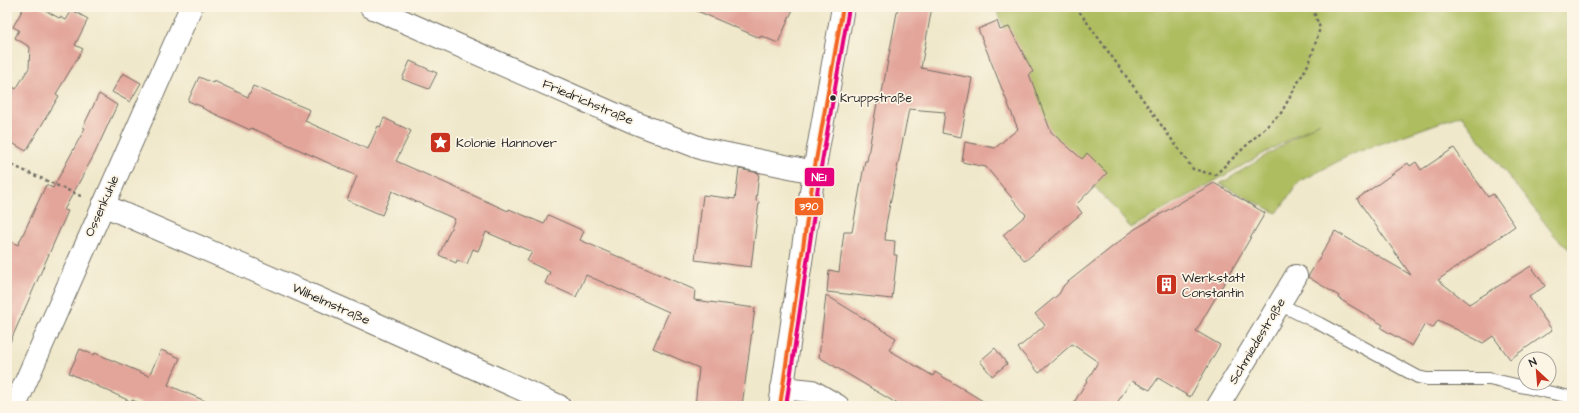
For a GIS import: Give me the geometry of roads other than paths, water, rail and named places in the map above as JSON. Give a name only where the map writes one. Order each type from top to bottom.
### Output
[{"type":"street","name":"Ossenkuhle","points":[[15,406],[190,7]]},
{"type":"street","name":"Friedrichstraße","points":[[371,7],[632,122],[703,149],[814,172]]},
{"type":"street","points":[[838,406],[812,391],[781,397],[814,172],[843,7]]},
{"type":"street","name":"Wilhelmstraße","points":[[102,205],[343,309],[559,406]]},
{"type":"street","name":"Schmiedestraße","points":[[1218,406],[1296,276]]},
{"type":"lane","points":[[1279,304],[1418,377],[1427,379],[1489,379],[1570,398]]},
{"type":"place","name":"Kruppstraße","points":[[833,98]]},
{"type":"place","name":"Kolonie Hannover","points":[[440,143]]},
{"type":"place","name":"Werkstatt Constantin","points":[[1167,285]]}]
